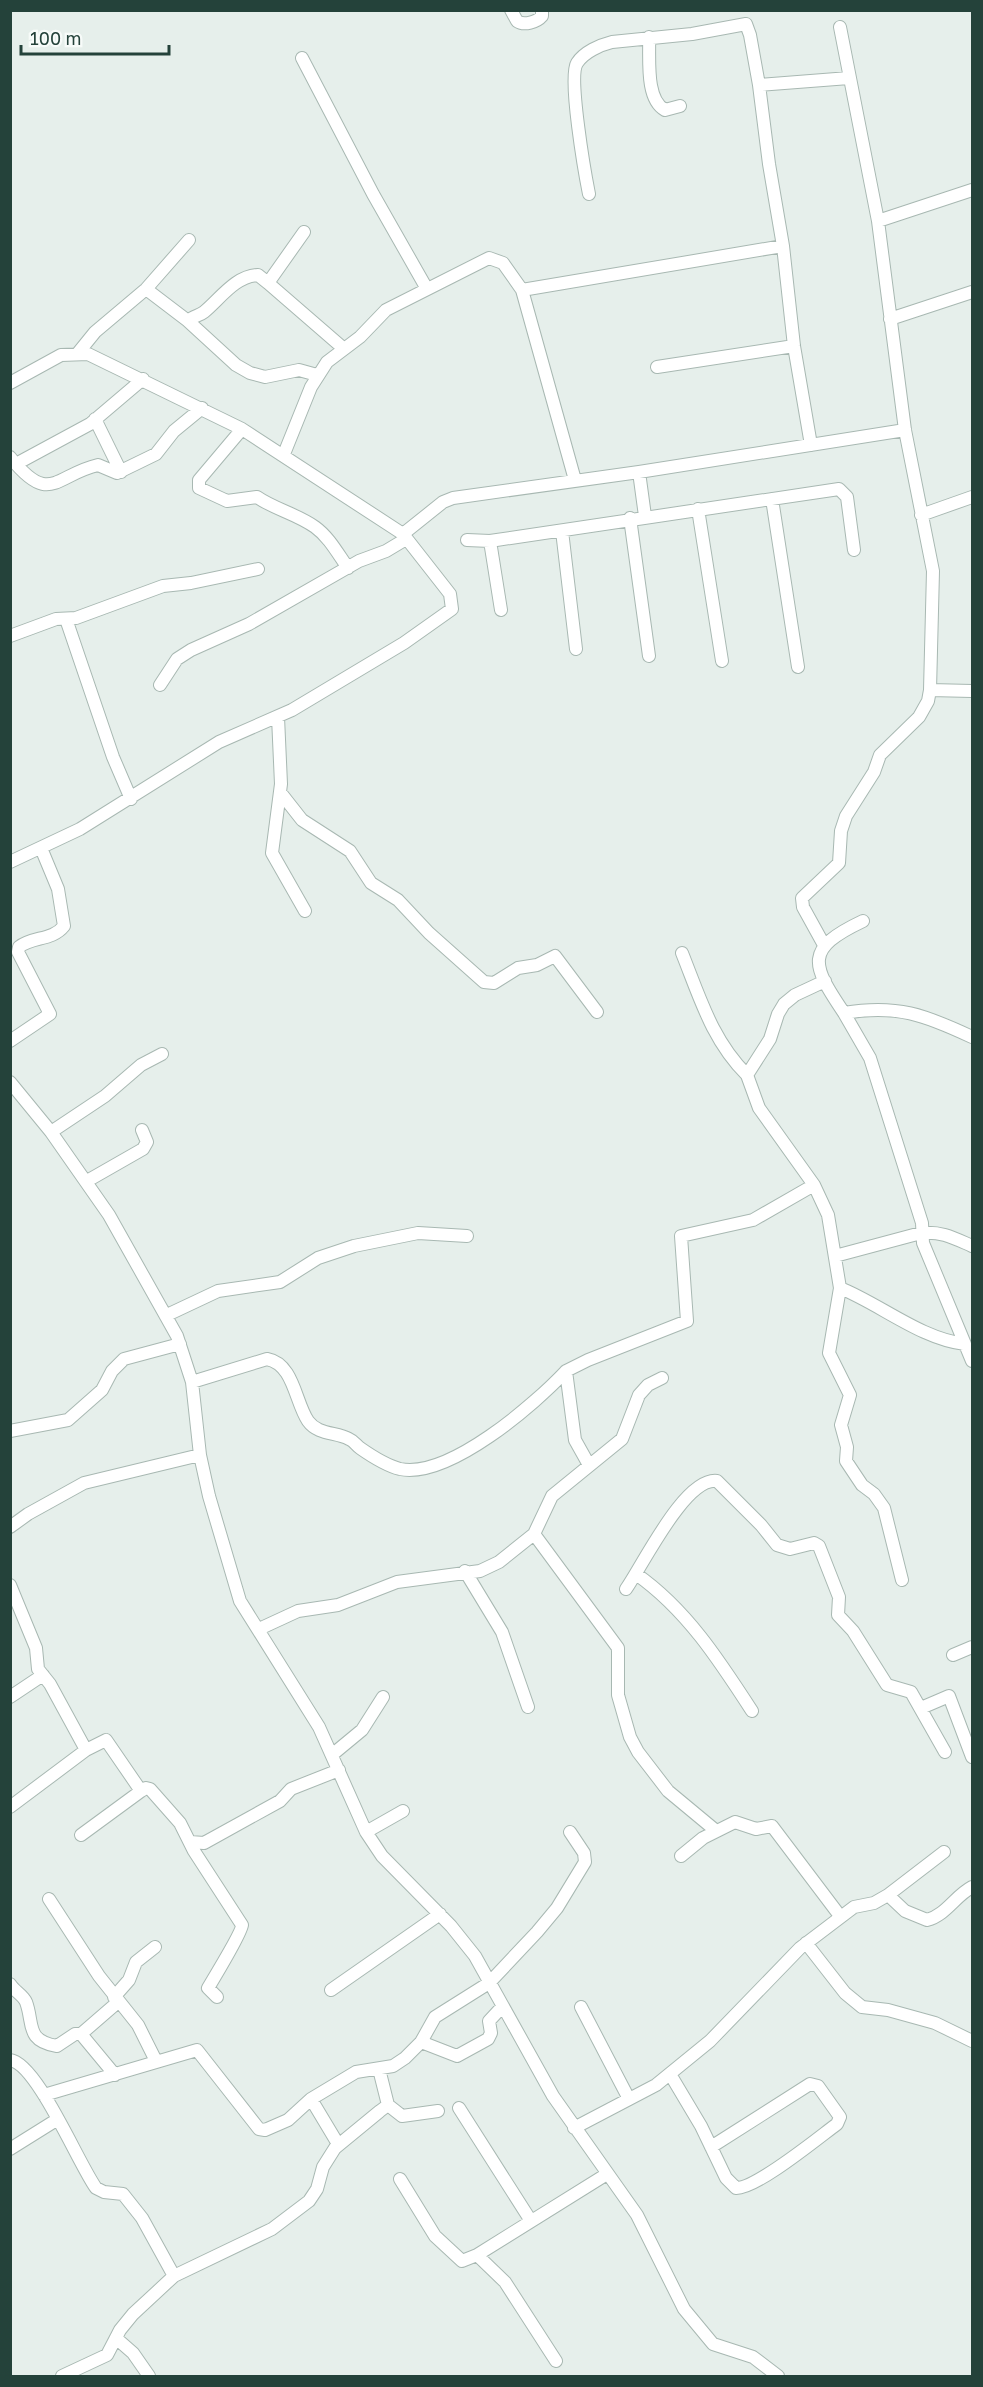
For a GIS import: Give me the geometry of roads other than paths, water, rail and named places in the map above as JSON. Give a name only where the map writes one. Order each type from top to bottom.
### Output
[{"type":"street","points":[[511,10],[517,21],[523,23],[538,21],[542,16],[542,10]]},
{"type":"street","points":[[745,10],[759,85],[768,164],[783,246],[794,346],[811,445]]},
{"type":"street","points":[[589,194],[582,159],[575,68],[581,58],[601,45],[649,37],[692,34],[746,24]]},
{"type":"street","points":[[824,945],[803,907],[802,898],[839,863],[841,831],[846,816],[874,772],[883,752],[919,717],[928,701],[933,571],[905,430],[878,221],[840,27]]},
{"type":"street","points":[[649,37],[652,95],[658,106],[665,110],[680,106]]},
{"type":"street","points":[[302,58],[374,194],[428,288]]},
{"type":"street","points":[[759,85],[849,78]]},
{"type":"street","points":[[878,221],[972,190]]},
{"type":"street","points":[[268,283],[304,232]]},
{"type":"street","points":[[78,353],[95,332],[146,289],[189,240]]},
{"type":"street","points":[[522,290],[783,246]]},
{"type":"street","points":[[284,454],[301,407],[317,375],[343,348],[360,337],[386,310],[489,258],[503,263],[522,290],[575,480]]},
{"type":"street","points":[[188,321],[202,313],[226,290],[252,275],[258,275],[343,348]]},
{"type":"street","points":[[146,289],[188,321],[236,365],[250,373],[265,377],[299,369],[317,375]]},
{"type":"street","points":[[890,319],[972,292]]},
{"type":"street","points":[[657,367],[794,346]]},
{"type":"street","points":[[10,383],[54,358],[78,353],[88,354],[202,408],[284,454],[405,536],[450,594],[452,609],[404,643],[278,717],[219,742],[80,829],[10,862]]},
{"type":"street","points":[[143,379],[95,419],[13,461],[43,484],[57,484],[98,465],[113,474],[121,472],[156,454],[174,431],[202,408]]},
{"type":"street","points":[[95,419],[121,472]]},
{"type":"street","points":[[242,429],[199,480],[199,488],[227,501],[257,497],[267,505],[309,524],[326,538],[348,568]]},
{"type":"street","points":[[159,685],[177,659],[191,650],[249,624],[376,553],[386,551],[443,502],[453,498],[639,472],[905,430]]},
{"type":"street","points":[[639,472],[645,516]]},
{"type":"street","points":[[467,540],[490,541],[562,531],[630,518],[830,489],[843,491],[847,497],[854,550]]},
{"type":"street","points":[[921,514],[972,497]]},
{"type":"street","points":[[772,499],[798,667]]},
{"type":"street","points":[[698,509],[722,661]]},
{"type":"street","points":[[630,518],[649,657]]},
{"type":"street","points":[[562,531],[576,649]]},
{"type":"street","points":[[490,541],[501,610]]},
{"type":"street","points":[[10,636],[56,619],[66,620],[163,586],[258,569]]},
{"type":"street","points":[[66,620],[109,746],[131,799]]},
{"type":"street","points":[[930,690],[972,691]]},
{"type":"street","points":[[278,717],[280,792],[272,853],[305,911]]},
{"type":"street","points":[[280,792],[302,820],[350,851],[370,883],[398,900],[429,933],[484,982],[494,983],[518,968],[537,966],[555,956],[597,1012]]},
{"type":"street","points":[[10,1041],[50,1014],[18,952],[19,947],[24,943],[54,935],[64,926],[58,889],[40,848]]},
{"type":"street","points":[[863,921],[839,932],[824,945],[818,960],[825,981],[870,1058],[922,1223],[923,1244],[972,1361]]},
{"type":"street","points":[[682,953],[705,1015],[727,1052],[747,1075],[761,1111],[814,1185],[828,1215],[840,1288],[828,1347],[850,1395],[842,1425],[847,1447],[846,1461],[862,1485],[874,1494],[884,1508],[902,1580]]},
{"type":"street","points":[[747,1075],[770,1039],[778,1014],[784,1004],[795,994],[825,981]]},
{"type":"street","points":[[844,1013],[878,1009],[908,1011],[972,1037]]},
{"type":"street","points":[[51,1132],[105,1096],[141,1065],[162,1054]]},
{"type":"street","points":[[10,1082],[87,1181],[167,1314],[180,1344],[192,1382],[200,1455],[220,1539],[240,1601],[319,1727],[366,1832],[392,1868],[464,1940],[574,2128],[637,2215],[684,2308],[708,2339],[718,2347],[753,2357],[778,2376]]},
{"type":"street","points":[[87,1181],[143,1149],[147,1142],[142,1130]]},
{"type":"street","points":[[192,1382],[267,1359],[273,1360],[289,1378],[306,1417],[314,1428],[350,1439],[361,1449],[404,1470],[424,1467],[462,1454],[485,1441],[536,1401],[566,1371],[588,1359],[682,1325],[687,1321],[681,1236],[753,1220],[814,1185]]},
{"type":"street","points":[[835,1256],[921,1233],[941,1232],[972,1246]]},
{"type":"street","points":[[167,1314],[218,1291],[280,1282],[318,1258],[364,1244],[418,1233],[467,1236]]},
{"type":"street","points":[[840,1288],[866,1298],[894,1317],[913,1324],[938,1338],[965,1344]]},
{"type":"street","points":[[10,1431],[68,1420],[102,1390],[112,1371],[124,1359],[180,1344]]},
{"type":"street","points":[[566,1371],[574,1440],[589,1465]]},
{"type":"street","points":[[259,1629],[298,1611],[338,1605],[397,1582],[480,1571],[499,1562],[534,1534],[552,1496],[622,1439],[639,1395],[648,1385],[662,1378]]},
{"type":"street","points":[[10,1527],[84,1483],[200,1455]]},
{"type":"street","points":[[626,1589],[653,1544],[696,1487],[717,1481],[761,1525],[777,1545],[790,1549],[814,1543],[819,1546],[839,1597],[838,1615],[849,1626],[889,1687],[909,1689],[945,1752]]},
{"type":"street","points":[[534,1534],[618,1648],[618,1695],[630,1737],[638,1752],[668,1791],[715,1830]]},
{"type":"street","points":[[465,1572],[502,1632],[528,1707]]},
{"type":"street","points":[[636,1574],[686,1618],[714,1653],[752,1711]]},
{"type":"street","points":[[10,1585],[32,1636],[37,1652],[37,1665],[87,1750]]},
{"type":"street","points":[[953,1655],[972,1647]]},
{"type":"street","points":[[10,1697],[43,1675]]},
{"type":"street","points":[[921,1708],[949,1696],[972,1757]]},
{"type":"street","points":[[333,1754],[362,1730],[383,1697]]},
{"type":"street","points":[[10,1807],[87,1750],[106,1740],[141,1791]]},
{"type":"street","points":[[190,1842],[204,1843],[280,1801],[291,1789],[339,1770]]},
{"type":"street","points":[[81,1835],[147,1788],[180,1823],[242,1925],[240,1934],[221,1961],[208,1988],[218,1997]]},
{"type":"street","points":[[366,1832],[403,1811]]},
{"type":"street","points":[[681,1856],[715,1830],[735,1822],[756,1829],[772,1826],[840,1916]]},
{"type":"street","points":[[44,2094],[115,2075],[193,2050],[200,2052],[263,2131],[294,2116],[312,2099],[356,2072],[371,2068],[393,2067],[421,2042],[435,2017],[489,1983],[548,1919],[585,1860],[584,1853],[570,1832]]},
{"type":"street","points":[[574,2128],[656,2085],[710,2041],[806,1943],[854,1907],[874,1903],[888,1895],[944,1852]]},
{"type":"street","points":[[888,1895],[905,1911],[927,1920],[939,1915],[957,1897],[972,1887]]},
{"type":"street","points":[[49,1899],[116,1999],[138,2025],[156,2061]]},
{"type":"street","points":[[331,1990],[440,1914]]},
{"type":"street","points":[[806,1943],[845,1993],[862,2007],[888,2010],[935,2023],[972,2041]]},
{"type":"street","points":[[10,1984],[25,2000],[30,2028],[44,2041],[57,2046],[75,2034],[81,2034],[116,1999],[129,1980],[136,1962],[155,1947]]},
{"type":"street","points":[[421,2042],[457,2056],[488,2039],[492,2033],[489,2021],[502,2007]]},
{"type":"street","points":[[581,2007],[629,2099]]},
{"type":"street","points":[[81,2034],[115,2075]]},
{"type":"street","points":[[10,2060],[21,2064],[44,2094],[96,2188],[127,2197],[174,2276]]},
{"type":"street","points":[[379,2069],[388,2105],[402,2116],[438,2111]]},
{"type":"street","points":[[670,2074],[726,2178],[734,2187],[740,2189],[773,2171],[837,2124],[840,2117],[818,2086],[810,2084],[711,2147]]},
{"type":"street","points":[[312,2099],[338,2144]]},
{"type":"street","points":[[62,2376],[107,2355],[133,2314],[174,2276],[272,2229],[309,2201],[317,2189],[323,2167],[338,2144],[388,2105]]},
{"type":"street","points":[[459,2108],[531,2221]]},
{"type":"street","points":[[10,2148],[58,2119]]},
{"type":"street","points":[[400,2178],[417,2210],[447,2250],[462,2261],[477,2255],[608,2174]]},
{"type":"street","points":[[477,2255],[505,2282],[556,2361]]},
{"type":"street","points":[[117,2339],[133,2353],[149,2376]]}]
